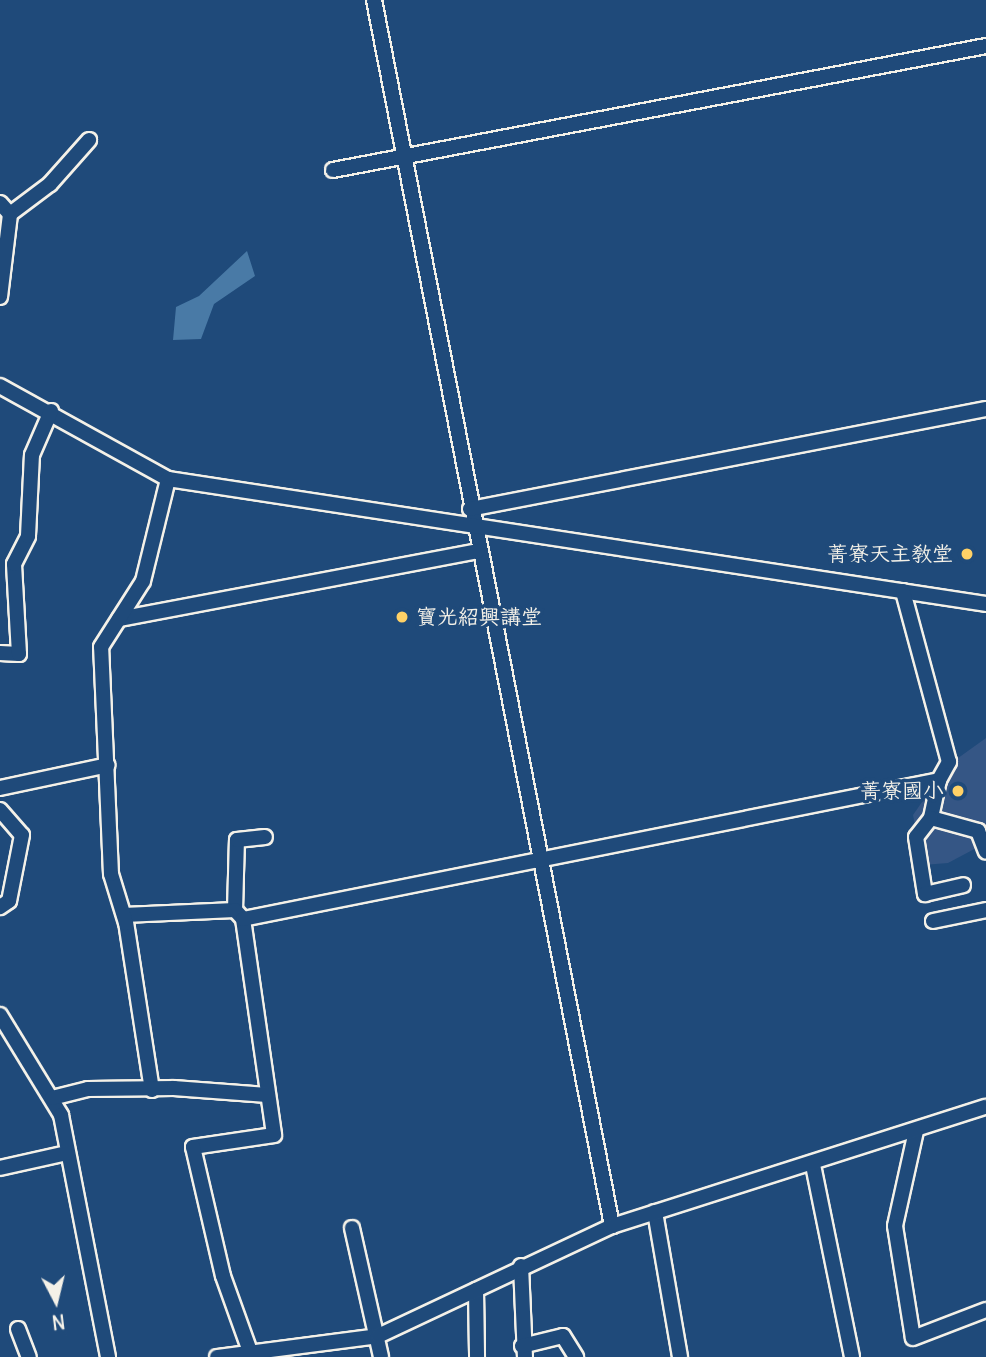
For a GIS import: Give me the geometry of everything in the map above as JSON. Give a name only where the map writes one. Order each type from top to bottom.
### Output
[{"type":"street","points":[[374,0],[401,158],[537,861],[612,1226]]},
{"type":"street","points":[[333,170],[986,46]]},
{"type":"street","points":[[0,297],[5,209],[50,184],[89,140]]},
{"type":"street","points":[[0,386],[51,411],[168,479],[986,604]]},
{"type":"street","points":[[470,509],[986,409]]},
{"type":"street","points":[[0,653],[19,654],[14,564],[27,536],[32,455],[51,411]]},
{"type":"street","points":[[152,1090],[124,915],[111,874],[101,647],[143,581],[168,479]]},
{"type":"street","points":[[119,620],[478,551]]},
{"type":"street","points":[[903,591],[949,762],[939,780],[931,818],[916,837],[925,894],[963,885]]},
{"type":"street","points":[[0,788],[108,765]]},
{"type":"street","points":[[124,915],[239,914],[537,861],[939,780]]},
{"type":"street","points":[[0,810],[22,835],[9,901],[0,907]]},
{"type":"street","points":[[931,818],[978,831],[986,852]]},
{"type":"street","points":[[252,1355],[223,1276],[193,1147],[270,1140],[267,1096],[239,914],[237,840],[265,837]]},
{"type":"street","points":[[933,921],[986,909]]},
{"type":"street","points":[[1,1019],[52,1098],[67,1153],[108,1357]]},
{"type":"street","points":[[52,1098],[88,1089],[267,1096]]},
{"type":"street","points":[[217,1357],[252,1355],[378,1336],[521,1266],[612,1226],[813,1166],[986,1107]]},
{"type":"street","points":[[916,1131],[895,1226],[913,1338],[986,1310]]},
{"type":"street","points":[[0,1168],[67,1153]]},
{"type":"street","points":[[813,1166],[852,1357]]},
{"type":"street","points":[[655,1212],[680,1357]]},
{"type":"street","points":[[352,1228],[381,1357]]},
{"type":"street","points":[[521,1266],[523,1352],[563,1336],[576,1357]]},
{"type":"street","points":[[476,1290],[477,1357]]},
{"type":"street","points":[[18,1329],[29,1357]]},
{"type":"shaded area","points":[[247,251],[255,276],[214,304],[201,339],[173,340],[176,307],[199,296]]},
{"type":"shaded area","name":"菁寮國小","points":[[986,738],[986,855],[980,846],[948,863],[923,865],[913,815],[947,766]]},
{"type":"place","name":"菁寮天主教堂","points":[[967,554]]},
{"type":"place","name":"寶光紹興講堂","points":[[402,617]]},
{"type":"place","name":"菁寮國小","points":[[958,791]]}]
